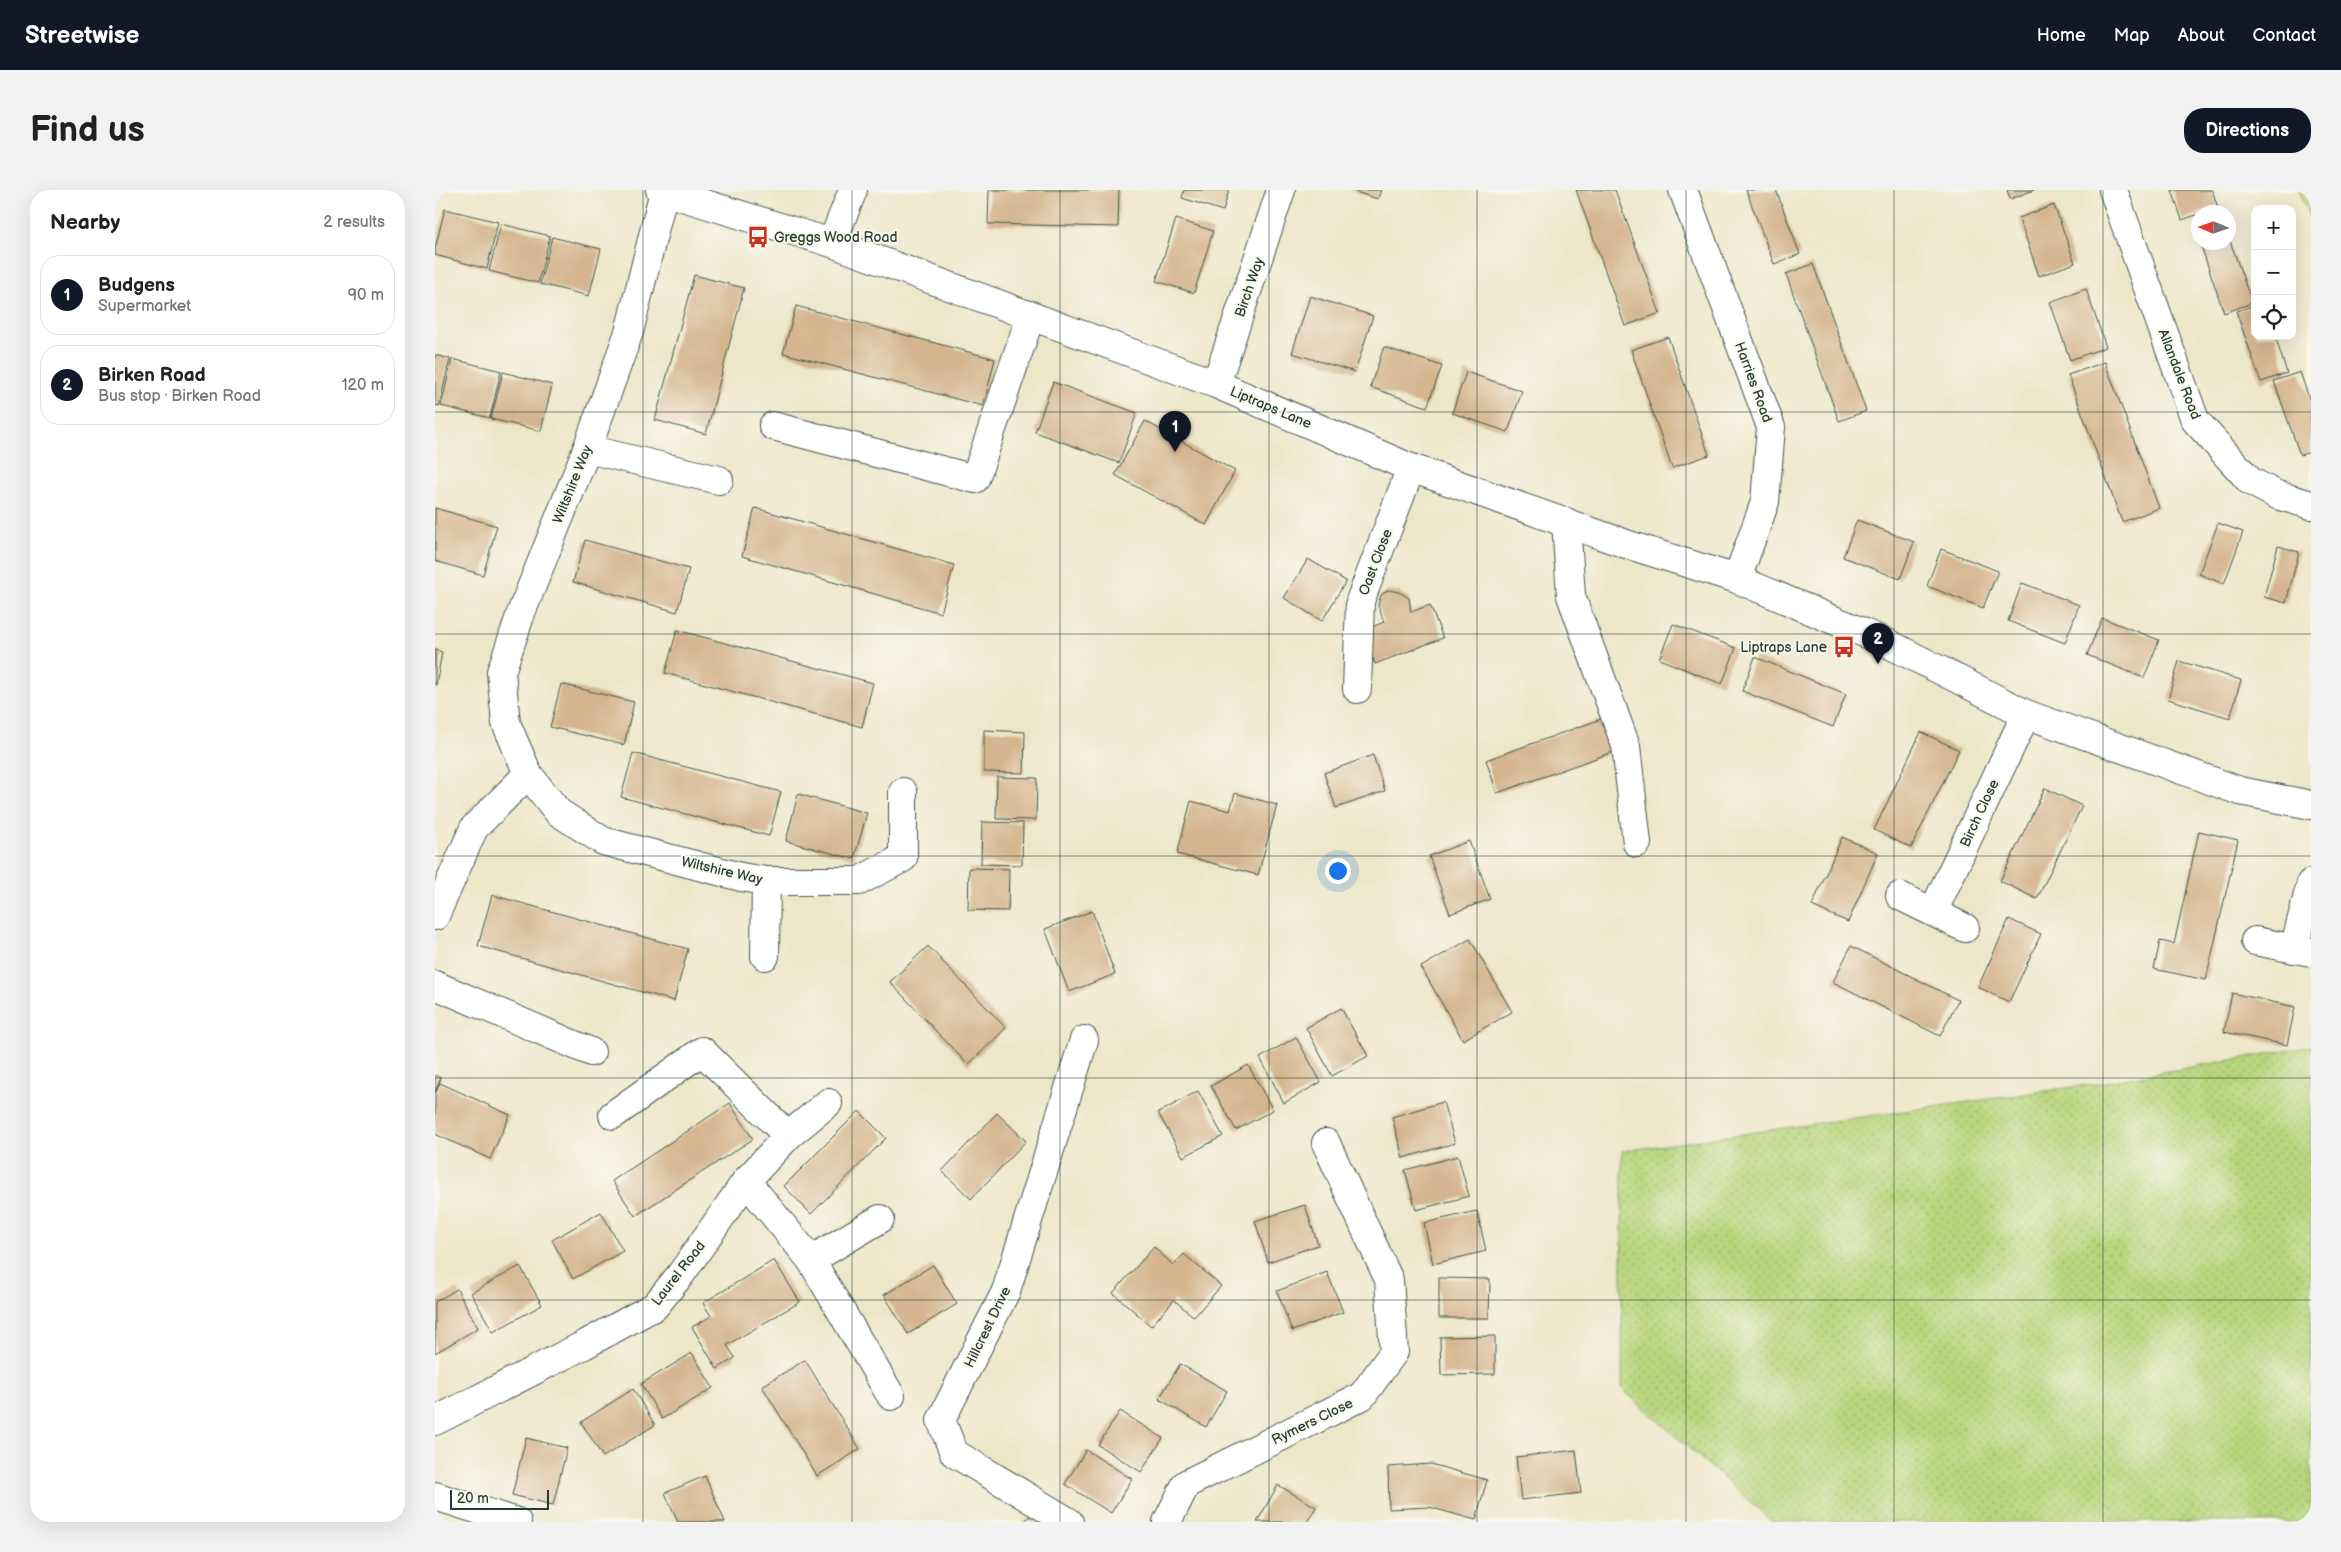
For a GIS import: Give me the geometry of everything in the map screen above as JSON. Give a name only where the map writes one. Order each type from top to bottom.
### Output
[{"type":"street","points":[[832,243],[853,190]]},
{"type":"street","name":"Birch Way","points":[[1216,384],[1281,190]]},
{"type":"street","name":"Harries Road","points":[[1683,190],[1771,427],[1765,502],[1737,579]]},
{"type":"street","name":"Allandale Road","points":[[2113,190],[2195,420],[2249,481],[2277,496],[2311,505]]},
{"type":"street","name":"Liptraps Lane","points":[[662,191],[832,243],[1216,384],[1411,468],[1626,544],[1737,579],[1883,641],[2025,714],[2240,791],[2311,805]]},
{"type":"street","name":"Wiltshire Way","points":[[662,191],[629,332],[587,449],[521,612],[501,672],[506,723],[528,774],[558,812],[603,841],[741,877],[766,881],[859,881],[903,858],[903,792]]},
{"type":"street","points":[[773,426],[975,480],[1031,315]]},
{"type":"street","points":[[587,449],[719,480]]},
{"type":"street","name":"Oast Close","points":[[1357,689],[1360,601],[1411,468]]},
{"type":"street","points":[[1566,522],[1571,596],[1627,746],[1637,843]]},
{"type":"street","name":"Birch Close","points":[[1933,912],[2025,714]]},
{"type":"street","points":[[435,916],[474,828],[528,774]]},
{"type":"street","points":[[765,956],[766,881]]},
{"type":"street","points":[[2255,941],[2303,950],[2311,883]]},
{"type":"street","points":[[1900,896],[1965,928]]},
{"type":"street","points":[[435,985],[591,1052]]},
{"type":"street","name":"Hillcrest Drive","points":[[1069,1522],[954,1453],[941,1420],[1006,1291],[1083,1040]]},
{"type":"street","points":[[613,1115],[702,1052],[788,1136]]},
{"type":"street","name":"Laurel Road","points":[[435,1421],[584,1345],[655,1306],[681,1274],[746,1182],[788,1136],[828,1103]]},
{"type":"street","name":"Rymers Close","points":[[1167,1522],[1186,1484],[1362,1396],[1394,1352],[1389,1280],[1326,1143]]},
{"type":"street","points":[[746,1182],[811,1260],[891,1396]]},
{"type":"street","points":[[811,1260],[880,1219]]},
{"type":"street","points":[[435,1496],[517,1522]]},
{"type":"green space","points":[[2299,190],[2311,190],[2311,222]]},
{"type":"green space","points":[[2311,1046],[2311,1522],[1773,1522],[1622,1389],[1622,1151],[2095,1084]]},
{"type":"building","points":[[989,190],[1119,190],[1118,227],[988,224]]},
{"type":"building","points":[[1184,190],[1229,190],[1223,211],[1182,198]]},
{"type":"building","points":[[1349,190],[1381,190],[1378,199]]},
{"type":"building","points":[[1576,190],[1615,190],[1660,313],[1625,326]]},
{"type":"building","points":[[1746,190],[1776,190],[1800,254],[1774,264]]},
{"type":"building","points":[[2007,190],[2034,190],[2010,199]]},
{"type":"building","points":[[2172,190],[2212,190],[2217,205],[2191,205],[2191,217],[2182,220]]},
{"type":"building","points":[[2054,205],[2075,263],[2039,276],[2019,218]]},
{"type":"building","points":[[445,209],[498,222],[487,269],[435,255]]},
{"type":"building","points":[[1176,219],[1213,231],[1194,293],[1156,281]]},
{"type":"building","points":[[501,224],[550,236],[538,283],[489,271]]},
{"type":"building","points":[[552,237],[601,249],[589,296],[540,284]]},
{"type":"building","points":[[2202,250],[2233,250],[2251,300],[2251,303],[2224,313]]},
{"type":"building","points":[[1813,264],[1866,411],[1839,421],[1786,274]]},
{"type":"building","points":[[694,275],[744,288],[706,434],[655,420]]},
{"type":"building","points":[[2086,289],[2106,347],[2070,360],[2050,302]]},
{"type":"building","points":[[1310,296],[1373,316],[1355,372],[1292,353]]},
{"type":"building","points":[[796,306],[995,359],[983,406],[783,353]]},
{"type":"building","points":[[2251,306],[2251,340],[2276,340],[2287,373],[2261,382],[2236,311]]},
{"type":"building","points":[[1668,337],[1709,455],[1672,468],[1631,350]]},
{"type":"building","points":[[1384,347],[1442,366],[1427,407],[1370,387]]},
{"type":"building","points":[[435,355],[450,359],[439,406],[435,405]]},
{"type":"building","points":[[452,359],[501,371],[490,418],[441,406]]},
{"type":"building","points":[[2105,362],[2159,508],[2122,522],[2068,375]]},
{"type":"building","points":[[503,372],[552,385],[541,431],[491,419]]},
{"type":"building","points":[[1466,372],[1522,391],[1508,432],[1452,413]]},
{"type":"building","points":[[2300,372],[2311,404],[2311,452],[2300,455],[2274,381]]},
{"type":"building","points":[[1053,382],[1137,413],[1119,463],[1035,432]]},
{"type":"building","points":[[1145,421],[1235,471],[1206,525],[1115,475]]},
{"type":"building","points":[[435,508],[497,526],[483,575],[435,561]]},
{"type":"building","points":[[755,508],[954,565],[941,613],[742,556]]},
{"type":"building","points":[[1857,520],[1914,542],[1900,579],[1843,557]]},
{"type":"building","points":[[2218,523],[2243,532],[2224,584],[2199,574]]},
{"type":"building","points":[[585,540],[689,569],[677,612],[573,582]]},
{"type":"building","points":[[2278,546],[2299,552],[2286,603],[2264,597]]},
{"type":"building","points":[[1941,549],[1998,571],[1983,608],[1927,586]]},
{"type":"building","points":[[1308,559],[1346,581],[1322,621],[1284,598]]},
{"type":"building","points":[[2022,583],[2079,605],[2065,643],[2008,621]]},
{"type":"building","points":[[1388,590],[1399,592],[1409,598],[1411,612],[1430,605],[1443,638],[1375,664],[1363,631],[1384,622],[1378,605],[1381,595]]},
{"type":"building","points":[[2102,618],[2159,640],[2144,678],[2087,655]]},
{"type":"building","points":[[1673,624],[1736,648],[1722,684],[1659,659]]},
{"type":"building","points":[[677,630],[873,683],[862,727],[665,673]]},
{"type":"building","points":[[435,650],[442,652],[436,685],[435,685]]},
{"type":"building","points":[[1755,657],[1846,694],[1833,727],[1742,691]]},
{"type":"building","points":[[2179,661],[2241,680],[2230,718],[2168,699]]},
{"type":"building","points":[[561,684],[634,702],[624,745],[550,727]]},
{"type":"building","points":[[1604,718],[1616,751],[1497,793],[1486,760]]},
{"type":"building","points":[[984,730],[1025,732],[1024,773],[984,772]]},
{"type":"building","points":[[1921,732],[1959,750],[1911,848],[1874,830]]},
{"type":"building","points":[[633,753],[781,792],[769,836],[621,797]]},
{"type":"building","points":[[1373,755],[1385,791],[1336,808],[1324,773]]},
{"type":"building","points":[[997,777],[1037,778],[1036,820],[996,819]]},
{"type":"building","points":[[2045,788],[2082,806],[2037,899],[2000,881]]},
{"type":"building","points":[[1235,793],[1277,805],[1258,875],[1177,854],[1191,801],[1230,811]]},
{"type":"building","points":[[798,794],[867,813],[854,859],[786,841]]},
{"type":"building","points":[[982,822],[1023,823],[1022,865],[981,864]]},
{"type":"building","points":[[2199,831],[2238,840],[2206,980],[2154,969],[2160,941],[2174,944]]},
{"type":"building","points":[[1842,837],[1878,853],[1848,922],[1812,906]]},
{"type":"building","points":[[1469,841],[1490,899],[1450,914],[1429,856]]},
{"type":"building","points":[[969,868],[1009,869],[1008,911],[968,910]]},
{"type":"building","points":[[492,895],[688,949],[674,1001],[478,946]]},
{"type":"building","points":[[1092,911],[1115,974],[1069,992],[1045,929]]},
{"type":"building","points":[[2009,919],[2041,934],[2009,1002],[1978,987]]},
{"type":"building","points":[[1470,939],[1512,1012],[1463,1040],[1421,967]]},
{"type":"building","points":[[928,946],[1006,1028],[968,1065],[890,982]]},
{"type":"building","points":[[1851,946],[1958,1000],[1940,1036],[1833,982]]},
{"type":"building","points":[[2232,993],[2295,1007],[2287,1045],[2224,1032]]},
{"type":"building","points":[[1341,1008],[1368,1056],[1332,1076],[1306,1028]]},
{"type":"building","points":[[1296,1037],[1321,1082],[1284,1103],[1260,1058]]},
{"type":"building","points":[[1248,1065],[1273,1110],[1236,1130],[1211,1086]]},
{"type":"building","points":[[435,1075],[441,1078],[435,1092]]},
{"type":"building","points":[[440,1083],[510,1115],[490,1159],[435,1134],[435,1094]]},
{"type":"building","points":[[1198,1091],[1223,1136],[1183,1157],[1158,1113]]},
{"type":"building","points":[[1443,1102],[1455,1143],[1403,1158],[1392,1117]]},
{"type":"building","points":[[730,1103],[753,1139],[635,1216],[612,1181]]},
{"type":"building","points":[[859,1111],[886,1138],[811,1214],[784,1186]]},
{"type":"building","points":[[997,1113],[1026,1141],[971,1199],[942,1171]]},
{"type":"building","points":[[1458,1156],[1469,1196],[1416,1210],[1405,1170]]},
{"type":"building","points":[[1305,1205],[1318,1245],[1268,1262],[1255,1221]]},
{"type":"building","points":[[1477,1211],[1486,1251],[1433,1264],[1424,1223]]},
{"type":"building","points":[[601,1212],[623,1251],[573,1279],[552,1240]]},
{"type":"building","points":[[1154,1247],[1173,1265],[1184,1254],[1221,1286],[1194,1317],[1174,1300],[1151,1326],[1113,1293]]},
{"type":"building","points":[[774,1260],[800,1302],[727,1345],[735,1358],[717,1369],[692,1327],[711,1316],[703,1303]]},
{"type":"building","points":[[933,1265],[957,1304],[908,1334],[884,1295]]},
{"type":"building","points":[[520,1266],[542,1305],[493,1332],[471,1293]]},
{"type":"building","points":[[1327,1272],[1343,1312],[1292,1331],[1277,1291]]},
{"type":"building","points":[[1439,1278],[1490,1279],[1489,1318],[1439,1318]]},
{"type":"building","points":[[457,1289],[478,1328],[435,1353],[435,1302]]},
{"type":"building","points":[[1495,1336],[1495,1374],[1441,1375],[1440,1337]]},
{"type":"building","points":[[692,1353],[713,1388],[662,1419],[641,1384]]},
{"type":"building","points":[[805,1360],[860,1449],[817,1476],[762,1386]]},
{"type":"building","points":[[1180,1364],[1227,1391],[1206,1427],[1159,1399]]},
{"type":"building","points":[[633,1389],[655,1425],[603,1457],[581,1422]]},
{"type":"building","points":[[1120,1411],[1163,1438],[1141,1472],[1098,1445]]},
{"type":"building","points":[[526,1438],[567,1448],[553,1505],[512,1495]]},
{"type":"building","points":[[1086,1450],[1132,1479],[1111,1513],[1065,1484]]},
{"type":"building","points":[[1576,1450],[1581,1493],[1521,1500],[1516,1457]]},
{"type":"building","points":[[1431,1464],[1487,1480],[1476,1520],[1429,1507],[1389,1509],[1388,1467]]},
{"type":"building","points":[[705,1476],[725,1522],[678,1522],[665,1493]]},
{"type":"building","points":[[1278,1485],[1316,1507],[1307,1522],[1257,1522]]},
{"type":"building","points":[[1035,1511],[1046,1522],[1024,1522]]},
{"type":"place","name":"Greggs Wood Road","points":[[758,237]]},
{"type":"place","name":"Budgens","points":[[1175,452]]},
{"type":"place","name":"Liptraps Lane","points":[[1844,647]]},
{"type":"place","name":"Birken Road","points":[[1878,664]]}]
